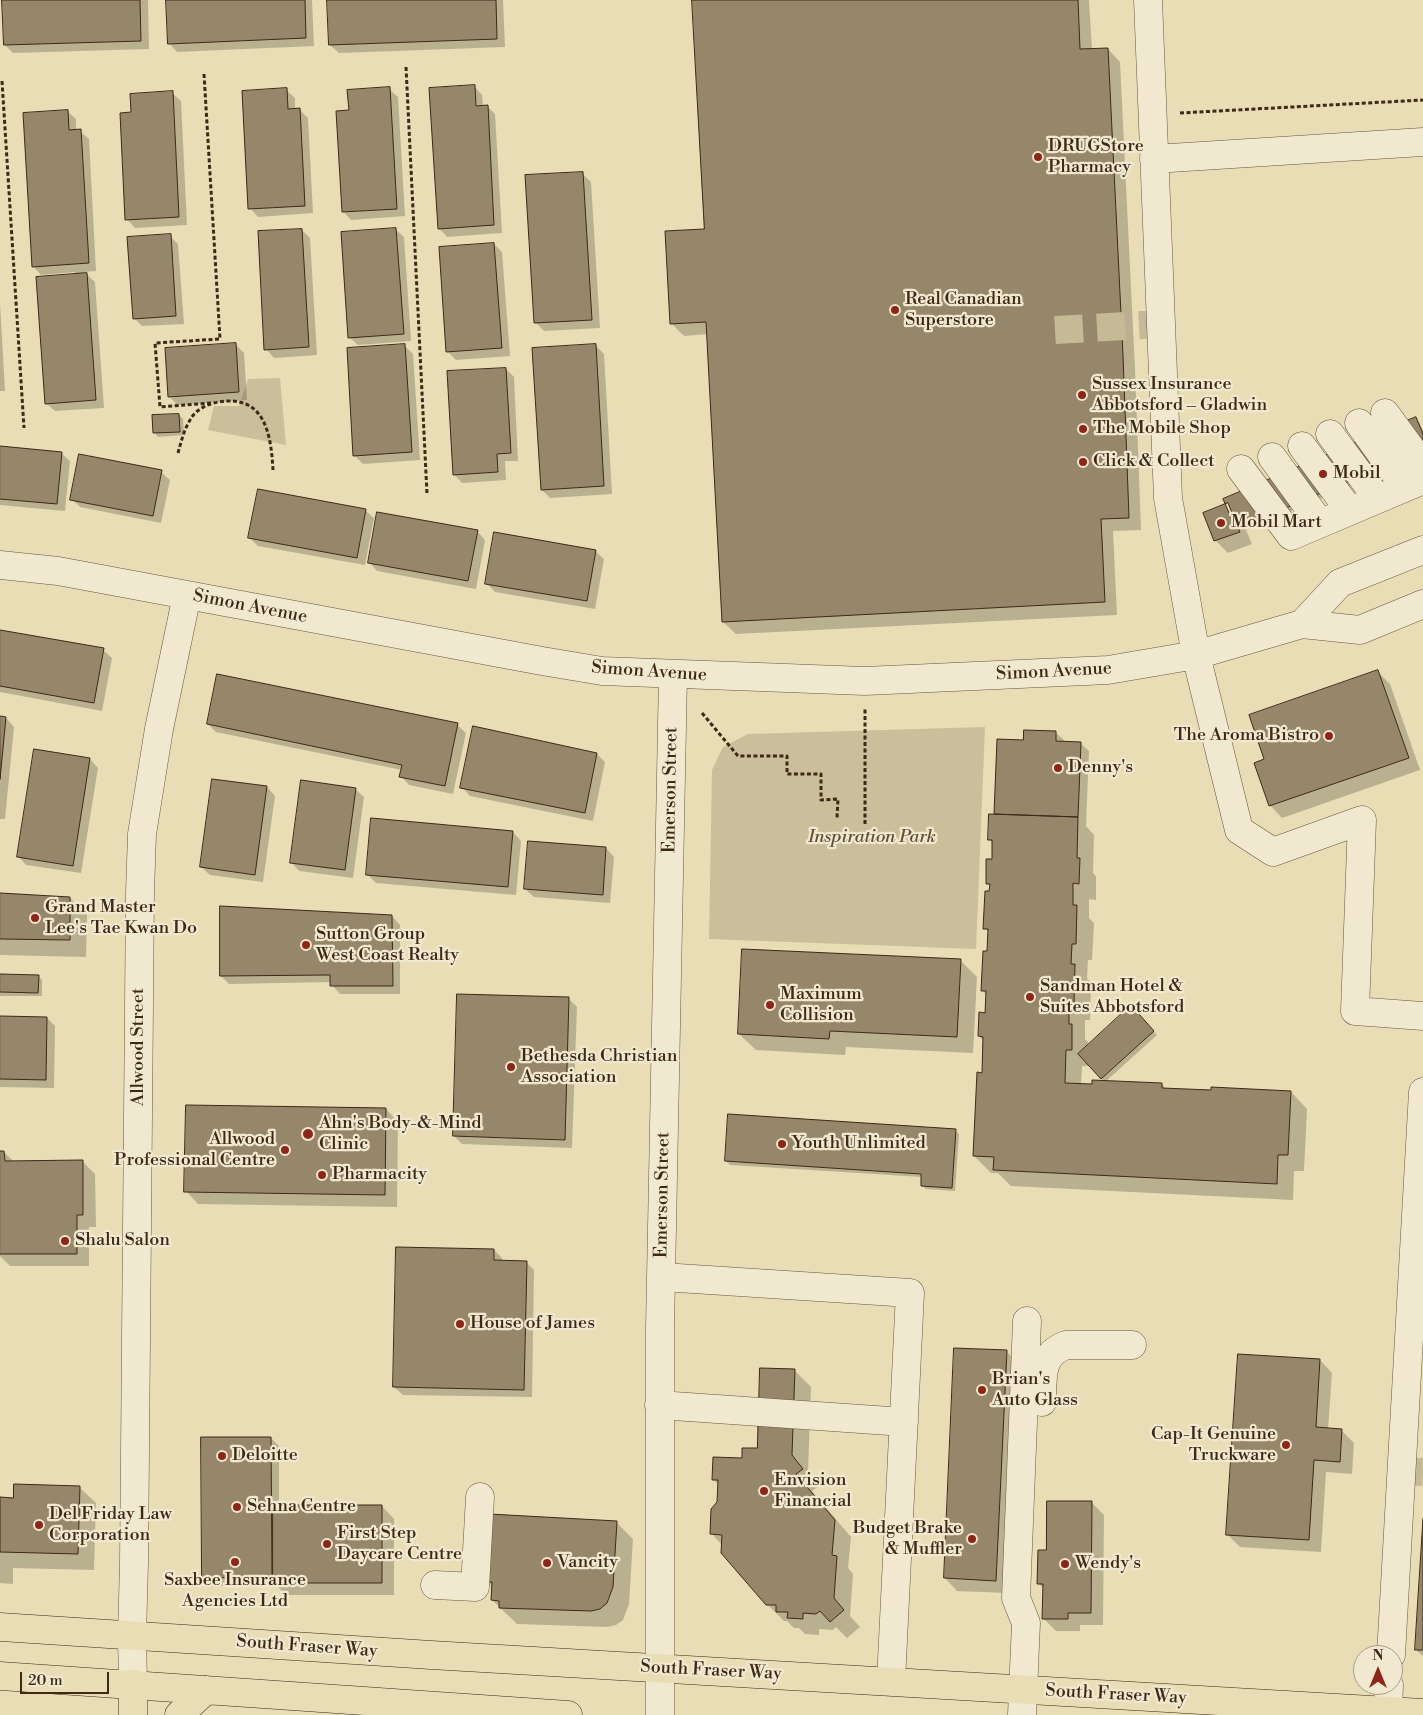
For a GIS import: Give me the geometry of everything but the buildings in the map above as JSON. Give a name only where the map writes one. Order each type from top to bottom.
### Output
[{"type":"main road","name":"South Fraser Way","points":[[0,1627],[891,1681],[1023,1702],[1388,1698],[1423,1713]]},
{"type":"main road","points":[[0,1676],[568,1715]]},
{"type":"main road","points":[[133,1684],[133,1715]]},
{"type":"main road","points":[[179,1715],[206,1690]]},
{"type":"street","points":[[1148,0],[1168,498],[1196,655],[1239,830],[1273,852],[1362,820],[1354,1011],[1423,1016]]},
{"type":"street","points":[[1154,159],[1423,142]]},
{"type":"street","points":[[1385,413],[1423,465]]},
{"type":"street","points":[[1242,469],[1290,536],[1414,484],[1359,424]]},
{"type":"street","points":[[1330,434],[1378,499]]},
{"type":"street","points":[[1302,446],[1350,511]]},
{"type":"street","points":[[1272,457],[1320,523]]},
{"type":"street","points":[[1302,624],[1340,583],[1423,550]]},
{"type":"street","name":"Simon Avenue","points":[[0,565],[58,571],[602,671],[865,682],[1108,670],[1196,655],[1302,624],[1360,630],[1423,604]]},
{"type":"street","name":"Allwood Street","points":[[133,1684],[132,1636],[142,834],[158,729],[187,595]]},
{"type":"street","name":"Emerson Street","points":[[660,1715],[659,1405],[673,674]]},
{"type":"street","points":[[1392,1645],[1423,1092]]},
{"type":"street","points":[[662,1276],[910,1293],[891,1681]]},
{"type":"street","points":[[1026,1623],[1016,1598],[1027,1322]]},
{"type":"street","points":[[1023,1702],[1026,1623],[1036,1582],[1043,1372],[1045,1362],[1050,1354],[1066,1345],[1132,1345]]},
{"type":"street","points":[[659,1405],[904,1422]]},
{"type":"street","points":[[435,1585],[475,1587],[480,1497]]},
{"type":"path","points":[[406,67],[427,494]]},
{"type":"path","points":[[204,74],[220,339],[155,343],[160,407],[228,400],[246,403],[260,415],[267,426],[271,444],[273,470]]},
{"type":"path","points":[[2,81],[24,428]]},
{"type":"path","points":[[1152,114],[1423,100]]},
{"type":"path","points":[[178,453],[190,419],[198,410],[211,403]]},
{"type":"path","points":[[700,710],[738,756],[787,756],[787,774],[821,774],[821,800],[838,799],[837,818]]},
{"type":"path","points":[[865,724],[865,824]]},
{"type":"green space","points":[[280,378],[286,445],[208,430],[214,406],[239,406],[248,379]]},
{"type":"green space","name":"Inspiration Park","points":[[985,727],[976,949],[709,939],[712,770],[723,747],[748,734]]},
{"type":"tunnel","points":[[1055,330],[1161,324]]},
{"type":"tunnel","points":[[1401,1471],[1423,1472]]},
{"type":"place","name":"DRUGStore Pharmacy","points":[[1038,157]]},
{"type":"place","name":"Real Canadian Superstore","points":[[895,310]]},
{"type":"place","name":"Sussex Insurance Abbotsford – Gladwin","points":[[1082,395]]},
{"type":"place","name":"The Mobile Shop","points":[[1083,429]]},
{"type":"place","name":"Click & Collect","points":[[1083,462]]},
{"type":"place","name":"Mobil","points":[[1323,474]]},
{"type":"place","name":"Mobil Mart","points":[[1221,523]]},
{"type":"place","name":"The Aroma Bistro","points":[[1329,736]]},
{"type":"place","name":"Denny's","points":[[1058,768]]},
{"type":"place","name":"Grand Master Lee's Tae Kwan Do","points":[[35,918]]},
{"type":"place","name":"Sutton Group West Coast Realty","points":[[306,945]]},
{"type":"place","name":"Sandman Hotel & Suites Abbotsford","points":[[1030,997]]},
{"type":"place","name":"Maximum Collision","points":[[770,1005]]},
{"type":"place","name":"Bethesda Christian Association","points":[[511,1067]]},
{"type":"place","name":"Ahn's Body-&-Mind Clinic","points":[[308,1134]]},
{"type":"place","name":"Youth Unlimited","points":[[782,1144]]},
{"type":"place","name":"Allwood Professional Centre","points":[[285,1150]]},
{"type":"place","name":"Pharmacity","points":[[322,1175]]},
{"type":"place","name":"Shalu Salon","points":[[65,1241]]},
{"type":"place","name":"House of James","points":[[460,1324]]},
{"type":"place","name":"Brian's Auto Glass","points":[[982,1390]]},
{"type":"place","name":"Cap-It Genuine Truckware","points":[[1286,1445]]},
{"type":"place","name":"Deloitte","points":[[222,1456]]},
{"type":"place","name":"Envision Financial","points":[[764,1491]]},
{"type":"place","name":"Sehna Centre","points":[[237,1507]]},
{"type":"place","name":"Del Friday Law Corporation","points":[[39,1525]]},
{"type":"place","name":"Budget Brake & Muffler","points":[[972,1539]]},
{"type":"place","name":"First Step Daycare Centre","points":[[327,1544]]},
{"type":"place","name":"Saxbee Insurance Agencies Ltd","points":[[235,1562]]},
{"type":"place","name":"Vancity","points":[[547,1563]]},
{"type":"place","name":"Wendy's","points":[[1065,1564]]}]
